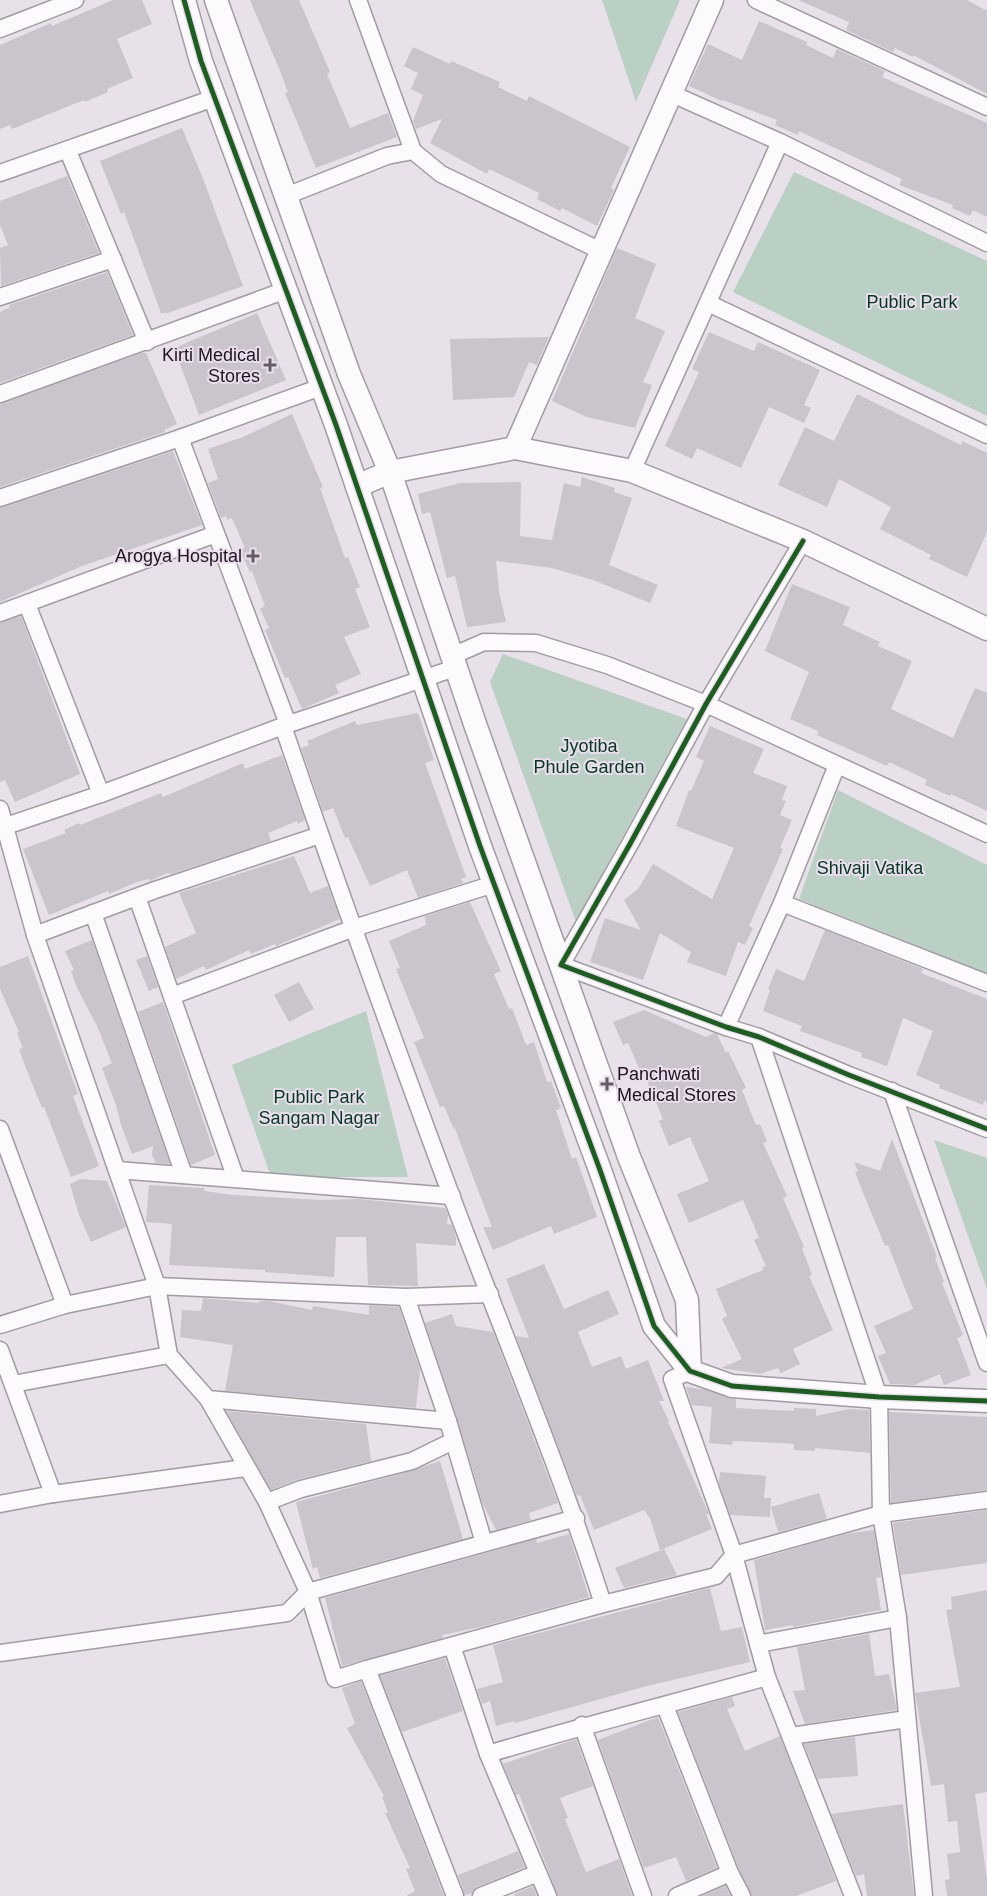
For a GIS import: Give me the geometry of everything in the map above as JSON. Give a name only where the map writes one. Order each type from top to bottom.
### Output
[{"type":"street","points":[[0,29],[32,7],[75,0]]},
{"type":"street","points":[[184,0],[201,61],[214,98],[357,486],[494,884],[600,1170],[654,1326],[690,1371],[732,1386],[879,1397],[987,1401]]},
{"type":"street","points":[[216,0],[349,374],[390,472],[454,662],[629,1157],[687,1300],[690,1371]]},
{"type":"street","points":[[358,0],[413,151],[442,174],[601,251]]},
{"type":"street","points":[[514,448],[712,0]]},
{"type":"street","points":[[756,0],[987,106]]},
{"type":"street","points":[[670,93],[780,142],[987,243]]},
{"type":"street","points":[[0,173],[68,151],[214,98]]},
{"type":"street","points":[[632,471],[780,142]]},
{"type":"street","points":[[68,151],[147,342]]},
{"type":"street","points":[[286,196],[387,156],[413,151]]},
{"type":"street","points":[[0,297],[113,259]]},
{"type":"street","points":[[0,394],[286,290]]},
{"type":"street","points":[[708,302],[987,436]]},
{"type":"street","points":[[1,494],[180,438],[321,387]]},
{"type":"street","points":[[180,438],[286,725],[320,835],[452,1196],[576,1518],[603,1604]]},
{"type":"street","points":[[357,486],[390,472],[514,448],[632,471],[803,541],[987,629]]},
{"type":"street","points":[[0,612],[27,604],[216,534]]},
{"type":"street","points":[[561,965],[630,844],[706,704],[803,541]]},
{"type":"street","points":[[27,604],[100,794]]},
{"type":"street","points":[[3,826],[100,794],[286,725],[423,679],[454,662],[484,642],[536,643],[607,665],[706,704],[987,834]]},
{"type":"street","points":[[726,1028],[782,903],[837,765]]},
{"type":"street","points":[[0,809],[3,826],[35,935],[157,1286],[169,1355],[208,1399],[245,1468],[266,1502],[308,1592],[335,1679],[603,1604],[716,1576],[734,1555],[882,1514],[987,1500]]},
{"type":"street","points":[[35,935],[137,897],[320,835]]},
{"type":"street","points":[[172,996],[354,928],[494,884]]},
{"type":"street","points":[[137,897],[236,1179]]},
{"type":"street","points":[[782,903],[987,982]]},
{"type":"street","points":[[93,913],[184,1175]]},
{"type":"street","points":[[561,965],[726,1028],[759,1037],[849,1075],[987,1129]]},
{"type":"street","points":[[759,1037],[879,1397],[882,1514],[898,1618],[924,1896]]},
{"type":"street","points":[[892,1091],[987,1363]]},
{"type":"street","points":[[0,1130],[65,1305]]},
{"type":"street","points":[[117,1170],[452,1196]]},
{"type":"street","points":[[0,1325],[65,1305],[157,1286],[406,1298],[490,1294]]},
{"type":"street","points":[[406,1298],[448,1421],[484,1543]]},
{"type":"street","points":[[0,1350],[53,1494]]},
{"type":"street","points":[[13,1384],[169,1355]]},
{"type":"street","points":[[690,1371],[672,1379],[734,1555],[767,1677],[854,1896]]},
{"type":"street","points":[[208,1399],[448,1421]]},
{"type":"street","points":[[266,1502],[301,1489],[412,1461],[453,1441]]},
{"type":"street","points":[[0,1504],[53,1494],[245,1468]]},
{"type":"street","points":[[0,1654],[287,1613],[308,1592],[576,1518]]},
{"type":"street","points":[[758,1644],[898,1618]]},
{"type":"street","points":[[452,1646],[488,1754],[548,1896]]},
{"type":"street","points":[[367,1669],[454,1896]]},
{"type":"street","points":[[488,1754],[582,1725],[665,1706],[767,1677]]},
{"type":"street","points":[[665,1706],[730,1873],[742,1896]]},
{"type":"street","points":[[791,1736],[907,1719]]},
{"type":"street","points":[[582,1725],[643,1896]]},
{"type":"street","points":[[481,1896],[538,1872]]},
{"type":"street","points":[[677,1896],[730,1873]]},
{"type":"green space","points":[[602,0],[680,0],[636,102]]},
{"type":"green space","name":"Public Park","points":[[794,172],[987,261],[987,416],[733,292]]},
{"type":"green space","name":"Jyotiba Phule Garden","points":[[503,654],[687,719],[576,922],[490,682]]},
{"type":"green space","name":"Shivaji Vatika","points":[[838,790],[987,865],[987,973],[799,899]]},
{"type":"green space","name":"Public Park Sangam Nagar","points":[[366,1011],[408,1177],[271,1177],[232,1065]]},
{"type":"green space","points":[[934,1140],[987,1158],[987,1289]]},
{"type":"building","points":[[113,0],[142,0],[152,24],[117,39],[133,78],[107,89],[108,92],[85,102],[84,100],[12,129],[10,125],[0,129],[0,45],[51,23],[52,26]]},
{"type":"building","points":[[250,0],[299,0],[330,72],[327,74],[350,128],[388,113],[397,137],[316,168],[285,93],[288,92],[278,66]]},
{"type":"building","points":[[798,0],[967,0],[987,11],[987,94],[913,55],[913,57],[895,48],[893,52],[846,30],[849,22]]},
{"type":"building","points":[[759,21],[807,42],[806,45],[833,58],[837,49],[885,71],[882,77],[987,123],[987,217],[973,210],[970,216],[952,208],[953,205],[899,185],[902,179],[799,131],[798,135],[775,125],[777,120],[722,101],[689,86],[708,44],[742,60]]},
{"type":"building","points":[[413,47],[450,64],[451,61],[500,82],[498,87],[527,101],[529,96],[630,147],[611,188],[614,190],[597,226],[562,208],[560,211],[537,199],[539,193],[489,169],[487,174],[430,143],[442,119],[416,129],[413,121],[423,95],[411,89],[418,73],[404,66]]},
{"type":"building","points":[[182,128],[243,286],[168,313],[161,313],[124,212],[121,214],[100,161]]},
{"type":"building","points":[[67,176],[99,253],[1,286],[0,248],[8,245],[0,225],[0,201]]},
{"type":"building","points":[[617,248],[656,264],[635,318],[665,331],[643,382],[652,385],[635,428],[587,417],[552,401]]},
{"type":"building","points":[[107,272],[133,335],[0,383],[0,312],[10,307],[9,305]]},
{"type":"building","points":[[257,313],[286,380],[199,415],[174,348]]},
{"type":"building","points":[[709,332],[754,351],[758,342],[820,370],[804,405],[811,408],[804,423],[769,407],[741,468],[697,448],[692,459],[665,446],[699,372],[692,369]]},
{"type":"building","points":[[549,337],[537,365],[529,362],[514,397],[453,400],[450,339]]},
{"type":"building","points":[[141,353],[146,353],[177,424],[164,430],[165,432],[0,487],[0,404]]},
{"type":"building","points":[[857,394],[961,445],[962,441],[987,453],[987,532],[967,577],[929,559],[931,555],[880,529],[891,507],[839,479],[827,507],[778,485],[805,427],[834,441]]},
{"type":"building","points":[[292,414],[323,487],[320,488],[345,558],[348,557],[360,587],[355,589],[370,627],[344,637],[361,674],[335,685],[339,693],[302,709],[288,677],[285,678],[265,630],[269,628],[260,609],[265,606],[252,571],[250,572],[240,550],[245,548],[232,518],[227,520],[226,516],[221,518],[208,483],[218,479],[208,449],[243,437]]},
{"type":"building","points":[[173,451],[202,525],[82,566],[0,602],[0,508]]},
{"type":"building","points":[[582,477],[615,488],[614,492],[632,498],[609,565],[658,585],[650,603],[593,580],[552,568],[496,561],[499,592],[506,622],[467,627],[455,576],[447,578],[430,512],[422,514],[418,494],[460,483],[521,482],[520,536],[552,540],[564,483],[580,487]]},
{"type":"building","points":[[792,584],[850,607],[843,625],[880,642],[878,646],[912,661],[891,709],[953,738],[975,688],[987,693],[987,811],[951,794],[950,796],[925,785],[927,780],[889,762],[887,766],[817,735],[818,731],[790,719],[809,672],[765,651]]},
{"type":"building","points":[[21,616],[80,774],[15,802],[5,780],[0,782],[0,623]]},
{"type":"building","points":[[418,713],[434,760],[425,763],[466,877],[461,879],[463,883],[418,898],[407,870],[370,886],[348,837],[345,838],[333,808],[323,812],[301,748],[309,745],[307,741],[355,721],[357,725]]},
{"type":"building","points":[[710,726],[764,749],[753,773],[787,786],[782,800],[786,801],[780,815],[792,820],[780,848],[783,849],[749,926],[753,928],[745,945],[738,942],[726,976],[687,962],[691,952],[660,933],[643,980],[590,962],[605,918],[641,930],[624,900],[638,889],[653,864],[712,899],[734,848],[676,826],[689,790],[691,791],[704,761],[696,757]]},
{"type":"building","points":[[282,755],[305,820],[298,824],[297,821],[268,833],[271,841],[171,874],[167,873],[150,881],[149,879],[137,882],[109,894],[108,891],[49,915],[23,849],[66,833],[64,830],[79,823],[80,825],[161,793],[163,797],[243,763],[245,769]]},
{"type":"building","points":[[294,856],[310,893],[328,886],[340,919],[276,946],[275,944],[251,954],[249,950],[206,970],[204,966],[176,979],[165,947],[196,933],[179,893]]},
{"type":"building","points":[[470,902],[501,971],[494,974],[509,1009],[512,1008],[526,1045],[534,1042],[547,1082],[551,1081],[561,1108],[556,1110],[572,1159],[576,1157],[597,1217],[554,1234],[551,1226],[493,1250],[483,1227],[492,1227],[454,1126],[454,1130],[444,1106],[440,1107],[414,1042],[424,1038],[396,969],[400,968],[389,941],[426,925],[425,916]]},
{"type":"building","points":[[825,930],[923,969],[921,973],[987,999],[987,1102],[984,1101],[983,1105],[939,1088],[940,1085],[916,1075],[933,1031],[903,1018],[887,1066],[861,1057],[862,1053],[800,1031],[802,1026],[763,1011],[770,990],[768,989],[776,969],[804,981]]},
{"type":"building","points":[[92,940],[170,1164],[156,1163],[152,1155],[153,1146],[132,1154],[121,1125],[116,1105],[102,1068],[112,1063],[97,1026],[77,988],[71,971],[74,970],[65,951]]},
{"type":"building","points":[[28,956],[78,1094],[73,1096],[99,1166],[71,1177],[44,1107],[42,1108],[27,1071],[19,1049],[23,1048],[17,1033],[19,1032],[0,989],[0,967]]},
{"type":"building","points":[[147,956],[158,987],[149,991],[136,960]]},
{"type":"building","points":[[299,982],[314,1009],[289,1022],[274,995]]},
{"type":"building","points":[[163,1002],[215,1155],[191,1165],[138,1012]]},
{"type":"building","points":[[644,1010],[706,1037],[714,1033],[717,1034],[726,1053],[728,1051],[746,1088],[742,1090],[756,1125],[760,1124],[767,1141],[763,1143],[787,1196],[783,1198],[804,1247],[802,1248],[812,1275],[809,1276],[833,1330],[793,1349],[800,1364],[781,1373],[778,1368],[760,1374],[721,1368],[742,1359],[722,1319],[727,1316],[716,1289],[763,1270],[762,1267],[766,1266],[754,1240],[759,1238],[743,1200],[689,1223],[677,1194],[709,1181],[690,1137],[669,1146],[659,1121],[663,1119],[644,1074],[642,1075],[628,1043],[623,1045],[613,1022]]},
{"type":"building","points":[[892,1139],[937,1257],[935,1258],[944,1282],[942,1283],[963,1335],[957,1338],[971,1375],[944,1385],[940,1374],[914,1385],[890,1384],[878,1356],[886,1353],[874,1326],[913,1309],[888,1245],[885,1246],[864,1195],[855,1172],[858,1171],[854,1162],[880,1171]]},
{"type":"building","points":[[81,1179],[107,1181],[126,1227],[91,1242],[79,1215],[70,1184]]},
{"type":"building","points":[[149,1185],[205,1188],[204,1191],[233,1195],[321,1200],[359,1199],[445,1208],[448,1215],[447,1224],[452,1225],[456,1237],[456,1246],[416,1243],[418,1286],[368,1285],[366,1237],[336,1237],[334,1277],[265,1272],[265,1270],[169,1265],[172,1224],[146,1222]]},
{"type":"building","points":[[544,1264],[564,1309],[608,1290],[619,1314],[578,1332],[592,1367],[621,1356],[626,1369],[648,1360],[664,1401],[659,1401],[709,1514],[706,1514],[712,1529],[660,1550],[650,1518],[644,1510],[594,1530],[580,1495],[577,1496],[516,1336],[529,1338],[506,1279]]},
{"type":"building","points":[[203,1298],[259,1303],[259,1301],[269,1301],[312,1310],[313,1306],[369,1315],[369,1305],[399,1307],[420,1370],[416,1408],[225,1391],[233,1345],[180,1337],[182,1310],[201,1311]]},
{"type":"building","points":[[452,1314],[456,1326],[493,1332],[520,1402],[558,1503],[529,1513],[531,1520],[496,1530],[483,1504],[425,1323]]},
{"type":"building","points":[[686,1387],[702,1389],[736,1399],[736,1408],[794,1411],[794,1408],[816,1409],[816,1416],[849,1409],[869,1410],[870,1453],[815,1448],[815,1451],[794,1450],[794,1444],[779,1443],[733,1441],[732,1445],[709,1443],[712,1407],[692,1405]]},
{"type":"building","points":[[226,1411],[366,1424],[371,1461],[299,1479],[271,1490]]},
{"type":"building","points":[[889,1412],[987,1417],[987,1490],[891,1503]]},
{"type":"building","points":[[440,1461],[463,1539],[320,1578],[317,1567],[313,1569],[296,1502],[401,1474]]},
{"type":"building","points":[[720,1472],[766,1476],[764,1498],[771,1498],[770,1517],[730,1515],[719,1483]]},
{"type":"building","points":[[819,1493],[827,1519],[778,1532],[771,1507]]},
{"type":"building","points":[[987,1510],[987,1563],[901,1575],[893,1523]]},
{"type":"building","points":[[874,1530],[881,1577],[876,1578],[881,1610],[793,1627],[793,1625],[765,1630],[754,1560],[845,1534]]},
{"type":"building","points":[[569,1534],[589,1597],[481,1627],[442,1635],[443,1638],[342,1666],[325,1598],[536,1539],[537,1543]]},
{"type":"building","points":[[664,1549],[677,1575],[624,1588],[615,1568]]},
{"type":"building","points":[[710,1588],[721,1631],[742,1627],[750,1662],[647,1686],[515,1723],[514,1721],[496,1726],[490,1701],[482,1704],[477,1689],[503,1682],[493,1645]]},
{"type":"building","points":[[987,1590],[987,1792],[975,1794],[987,1879],[987,1896],[947,1896],[945,1880],[950,1879],[947,1854],[960,1852],[957,1821],[948,1822],[944,1784],[931,1786],[915,1693],[960,1687],[946,1610],[952,1609],[951,1597]]},
{"type":"building","points":[[869,1634],[875,1676],[889,1674],[897,1710],[805,1724],[793,1691],[805,1690],[797,1647]]},
{"type":"building","points":[[445,1658],[463,1711],[402,1732],[380,1676]]},
{"type":"building","points":[[361,1681],[444,1896],[406,1896],[415,1891],[406,1869],[410,1868],[385,1813],[388,1812],[382,1797],[384,1796],[347,1728],[355,1724],[342,1688]]},
{"type":"building","points":[[732,1697],[735,1706],[727,1709],[745,1751],[780,1736],[836,1881],[796,1896],[752,1896],[739,1869],[678,1712]]},
{"type":"building","points":[[658,1717],[717,1868],[686,1881],[676,1857],[644,1868],[598,1740]]},
{"type":"building","points":[[855,1737],[858,1776],[818,1779],[804,1744]]},
{"type":"building","points":[[576,1739],[593,1786],[560,1798],[568,1818],[565,1819],[586,1872],[619,1859],[632,1896],[558,1896],[519,1794],[516,1795],[503,1764]]},
{"type":"building","points":[[903,1804],[914,1896],[867,1896],[864,1874],[856,1876],[831,1814]]},
{"type":"building","points":[[518,1851],[525,1867],[477,1887],[472,1893],[465,1895],[458,1875]]},
{"type":"building","points":[[533,1886],[537,1896],[515,1896],[514,1894]]},
{"type":"building","points":[[725,1886],[731,1896],[702,1896]]},
{"type":"cycle path","points":[[184,0],[201,61],[336,425],[480,846],[600,1170],[654,1326],[690,1371],[732,1386],[879,1397],[987,1401]]},
{"type":"cycle path","points":[[803,541],[706,704],[630,844],[561,965],[726,1027],[759,1037],[849,1075],[987,1129]]},
{"type":"place","name":"Kirti Medical Stores","points":[[270,365]]},
{"type":"place","name":"Arogya Hospital","points":[[253,556]]},
{"type":"place","name":"Panchwati Medical Stores","points":[[607,1084]]}]
